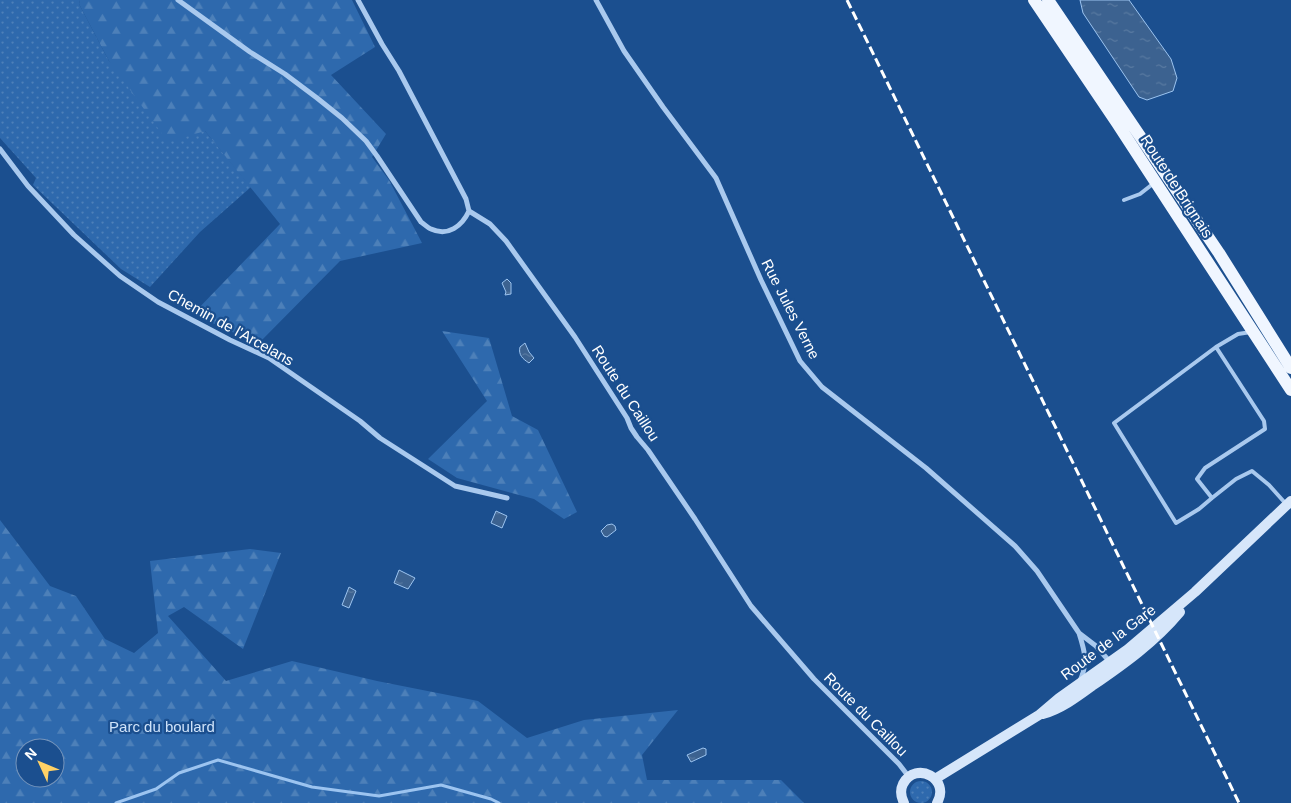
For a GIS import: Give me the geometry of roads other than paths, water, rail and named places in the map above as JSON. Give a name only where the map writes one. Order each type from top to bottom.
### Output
[{"type":"main road","name":"Route de Brignais","points":[[1034,0],[1117,123],[1291,390]]},
{"type":"main road","name":"Route de Brignais","points":[[1048,0],[1167,175],[1291,368]]},
{"type":"main road","name":"Route de la Gare","points":[[935,779],[1039,715],[1047,707],[1142,638],[1195,592],[1289,503]]},
{"type":"main road","name":"Route de la Gare","points":[[1039,715],[1058,709],[1139,652],[1168,626],[1195,592]]},
{"type":"main road","points":[[902,802],[901,794],[904,782],[909,777],[925,773],[935,779],[940,789],[937,803]]},
{"type":"street","points":[[178,0],[250,52],[285,74],[342,118],[366,141],[378,156],[421,222],[431,229],[443,232],[453,230],[465,221],[469,211],[466,199],[399,70],[382,44],[358,0]]},
{"type":"street","name":"Rue Jules Verne","points":[[596,0],[624,51],[716,178],[761,280],[800,361],[822,387],[926,468],[1015,546],[1037,571],[1079,633],[1096,646],[1110,662]]},
{"type":"street","name":"Chemin de l'Arcelans","points":[[0,149],[28,186],[74,235],[120,276],[158,302],[269,358],[360,421],[380,438],[455,486],[506,498]]},
{"type":"street","name":"Route du Caillou","points":[[469,211],[498,231],[529,272],[575,337],[627,418],[637,437],[648,450],[750,606],[814,679],[892,757],[909,777]]},
{"type":"street","points":[[1079,633],[1086,654],[1079,684]]},
{"type":"lane","points":[[1124,200],[1140,194],[1167,175]]},
{"type":"lane","points":[[1253,332],[1238,334],[1216,347],[1114,423],[1176,523],[1199,509],[1236,479],[1252,471],[1289,503]]},
{"type":"lane","points":[[1212,498],[1197,479],[1205,468],[1265,428],[1264,420],[1216,347]]},
{"type":"water","points":[[1080,0],[1129,0],[1171,59],[1177,78],[1173,91],[1147,100],[1139,97],[1083,13]]},
{"type":"water","points":[[507,279],[511,283],[511,294],[505,295],[506,292],[502,283]]},
{"type":"water","points":[[525,343],[534,358],[529,363],[520,355],[520,347]]},
{"type":"water","points":[[496,511],[507,516],[502,528],[491,523]]},
{"type":"water","points":[[612,524],[616,530],[607,537],[604,536],[601,531],[607,525]]},
{"type":"water","points":[[399,570],[415,578],[408,589],[394,583]]},
{"type":"water","points":[[349,587],[356,591],[349,608],[342,605]]},
{"type":"water","points":[[703,748],[706,749],[706,755],[691,762],[687,755]]},
{"type":"waterway","points":[[116,803],[156,789],[179,773],[218,760],[312,787],[379,796],[441,785],[499,803]]},
{"type":"railway","points":[[847,0],[1239,803]]},
{"type":"park label","name":"Parc du boulard","points":[[162,726]]}]
